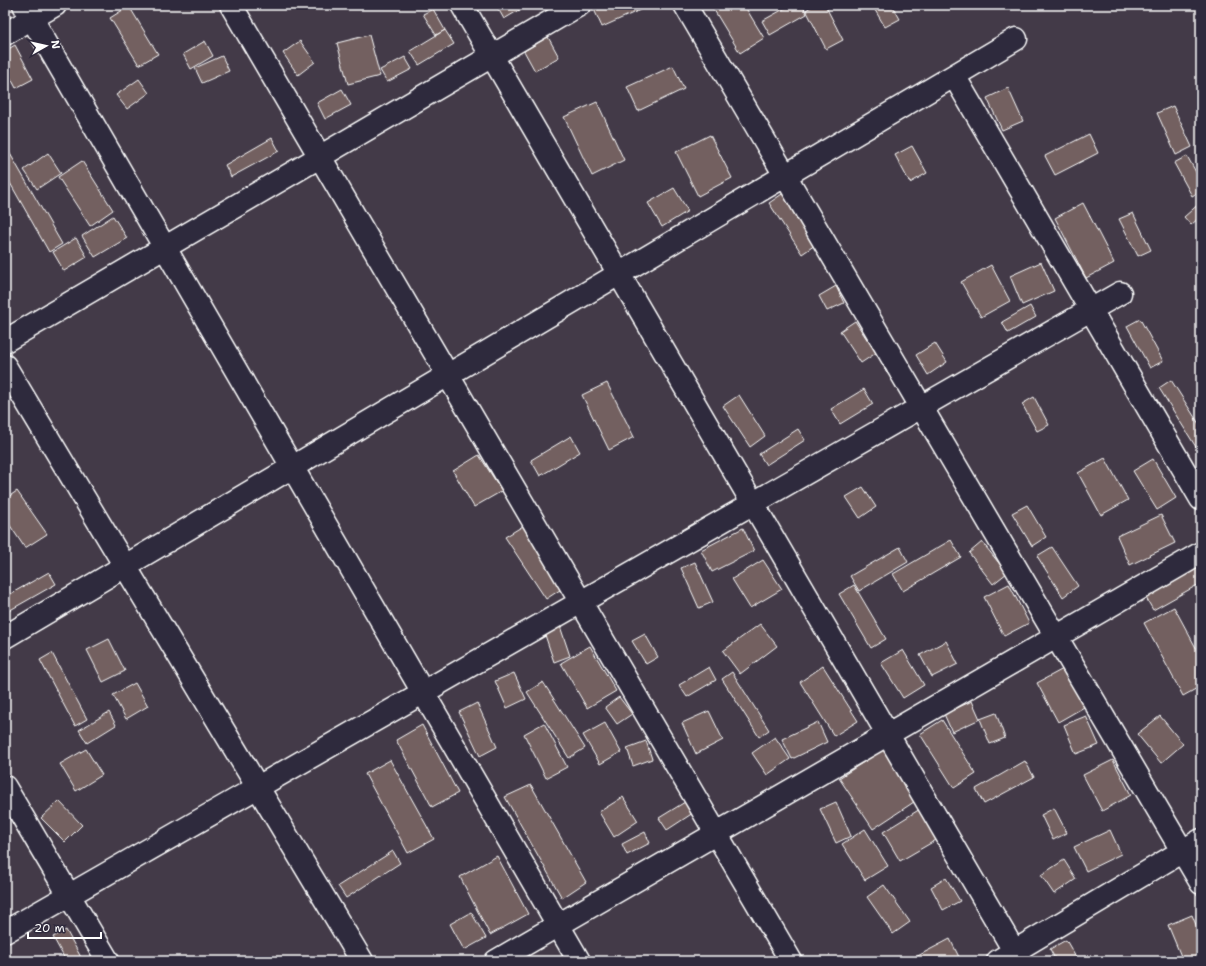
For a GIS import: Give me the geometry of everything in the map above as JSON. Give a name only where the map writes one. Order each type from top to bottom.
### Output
[{"type":"street","points":[[5,34],[28,12],[56,5]]},
{"type":"street","points":[[231,5],[791,961]]},
{"type":"street","points":[[462,5],[887,734],[1011,958],[1201,840]]},
{"type":"street","points":[[5,341],[579,5]]},
{"type":"street","points":[[685,5],[1201,883]]},
{"type":"street","points":[[28,12],[580,961]]},
{"type":"street","points":[[5,637],[1016,39]]},
{"type":"street","points":[[960,86],[1201,499]]},
{"type":"street","points":[[5,932],[1120,293]]},
{"type":"street","points":[[5,366],[362,961]]},
{"type":"street","points":[[496,961],[1201,552]]},
{"type":"street","points":[[5,787],[108,961]]},
{"type":"building","points":[[496,5],[525,5],[526,6],[504,19]]},
{"type":"building","points":[[592,5],[651,5],[602,27]]},
{"type":"building","points":[[711,5],[744,5],[764,38],[740,53]]},
{"type":"building","points":[[791,5],[802,5],[807,14],[770,35],[762,21]]},
{"type":"building","points":[[814,5],[825,5],[843,40],[826,49],[806,10]]},
{"type":"building","points":[[872,5],[892,5],[900,19],[885,27]]},
{"type":"building","points":[[129,6],[158,54],[139,65],[110,18]]},
{"type":"building","points":[[433,9],[445,30],[436,35],[423,14]]},
{"type":"building","points":[[445,30],[454,44],[419,65],[410,51]]},
{"type":"building","points":[[369,35],[380,76],[348,84],[337,43]]},
{"type":"building","points":[[548,37],[559,57],[535,71],[524,51]]},
{"type":"building","points":[[205,41],[213,56],[191,69],[183,54]]},
{"type":"building","points":[[300,41],[315,62],[298,75],[283,53]]},
{"type":"building","points":[[15,45],[33,79],[16,88],[5,67],[5,51]]},
{"type":"building","points":[[222,56],[229,71],[202,83],[195,68]]},
{"type":"building","points":[[405,57],[412,69],[387,82],[380,70]]},
{"type":"building","points":[[673,66],[684,89],[638,111],[627,87]]},
{"type":"building","points":[[139,79],[149,93],[127,109],[116,95]]},
{"type":"building","points":[[1008,88],[1023,121],[1002,130],[987,98]]},
{"type":"building","points":[[342,89],[351,105],[325,119],[317,103]]},
{"type":"building","points":[[597,102],[624,160],[592,176],[564,117]]},
{"type":"building","points":[[1173,106],[1192,147],[1176,155],[1157,113]]},
{"type":"building","points":[[1089,134],[1098,153],[1055,175],[1045,156]]},
{"type":"building","points":[[710,135],[732,178],[698,196],[676,152]]},
{"type":"building","points":[[272,138],[279,151],[231,177],[225,165]]},
{"type":"building","points":[[5,145],[62,244],[49,252],[5,174]]},
{"type":"building","points":[[912,146],[927,173],[910,183],[895,155]]},
{"type":"building","points":[[48,153],[61,173],[37,189],[24,170]]},
{"type":"building","points":[[1187,156],[1201,181],[1201,191],[1192,196],[1174,163]]},
{"type":"building","points":[[82,161],[113,210],[90,226],[58,177]]},
{"type":"building","points":[[674,188],[688,211],[662,227],[648,203]]},
{"type":"building","points":[[785,192],[818,243],[802,254],[769,203]]},
{"type":"building","points":[[1201,202],[1201,216],[1191,225],[1184,217]]},
{"type":"building","points":[[1083,203],[1114,263],[1086,278],[1055,218]]},
{"type":"building","points":[[1133,213],[1151,250],[1138,256],[1119,219]]},
{"type":"building","points":[[113,216],[127,238],[95,257],[82,236]]},
{"type":"building","points":[[76,238],[87,257],[64,271],[53,252]]},
{"type":"building","points":[[1041,262],[1054,291],[1022,305],[1010,276]]},
{"type":"building","points":[[991,265],[1010,301],[981,317],[961,282]]},
{"type":"building","points":[[836,286],[844,303],[827,311],[819,296]]},
{"type":"building","points":[[1030,306],[1036,317],[1008,333],[1002,322]]},
{"type":"building","points":[[1140,319],[1163,361],[1150,368],[1127,326]]},
{"type":"building","points":[[855,321],[876,353],[861,363],[840,331]]},
{"type":"building","points":[[935,343],[947,362],[928,375],[916,355]]},
{"type":"building","points":[[1171,380],[1201,427],[1201,444],[1196,447],[1159,388]]},
{"type":"building","points":[[607,383],[634,437],[609,450],[582,395]]},
{"type":"building","points":[[864,389],[873,404],[840,424],[831,409]]},
{"type":"building","points":[[739,395],[765,436],[750,447],[723,406]]},
{"type":"building","points":[[1034,397],[1049,425],[1037,431],[1022,404]]},
{"type":"building","points":[[798,429],[805,440],[766,465],[759,454]]},
{"type":"building","points":[[571,436],[580,452],[540,476],[531,460]]},
{"type":"building","points":[[479,455],[502,491],[474,507],[453,471]]},
{"type":"building","points":[[1105,458],[1128,500],[1101,515],[1078,473]]},
{"type":"building","points":[[1153,459],[1176,498],[1157,510],[1133,471]]},
{"type":"building","points":[[863,487],[876,507],[860,518],[846,497]]},
{"type":"building","points":[[17,491],[47,534],[25,548],[5,518],[5,499]]},
{"type":"building","points":[[1027,505],[1046,537],[1032,546],[1012,513]]},
{"type":"building","points":[[1161,515],[1175,543],[1130,565],[1117,536]]},
{"type":"building","points":[[523,526],[563,588],[546,599],[505,537]]},
{"type":"building","points":[[743,528],[754,551],[712,572],[701,550]]},
{"type":"building","points":[[951,540],[961,557],[903,591],[893,574]]},
{"type":"building","points":[[982,542],[1007,573],[993,584],[969,553]]},
{"type":"building","points":[[900,547],[908,562],[859,591],[850,576]]},
{"type":"building","points":[[1052,547],[1078,586],[1063,597],[1037,556]]},
{"type":"building","points":[[763,560],[782,589],[750,608],[732,579]]},
{"type":"building","points":[[695,562],[713,602],[699,608],[681,568]]},
{"type":"building","points":[[1201,565],[1201,583],[1153,610],[1145,596]]},
{"type":"building","points":[[49,572],[56,584],[5,613],[5,597]]},
{"type":"building","points":[[1009,584],[1029,623],[1004,636],[984,597]]},
{"type":"building","points":[[854,585],[886,639],[871,648],[839,594]]},
{"type":"building","points":[[1174,607],[1201,657],[1201,686],[1183,696],[1144,623]]},
{"type":"building","points":[[760,624],[777,646],[740,674],[723,651]]},
{"type":"building","points":[[560,626],[570,656],[554,662],[544,632]]},
{"type":"building","points":[[645,634],[658,657],[646,664],[632,641]]},
{"type":"building","points":[[109,639],[125,671],[103,682],[87,650]]},
{"type":"building","points":[[946,641],[958,664],[932,677],[920,655]]},
{"type":"building","points":[[590,646],[616,691],[587,708],[561,663]]},
{"type":"building","points":[[903,650],[924,685],[903,698],[881,663]]},
{"type":"building","points":[[52,653],[87,719],[75,726],[40,660]]},
{"type":"building","points":[[823,666],[858,721],[834,736],[800,682]]},
{"type":"building","points":[[709,667],[716,680],[687,697],[679,685]]},
{"type":"building","points":[[1065,668],[1086,706],[1058,722],[1037,683]]},
{"type":"building","points":[[732,672],[769,730],[759,737],[722,679]]},
{"type":"building","points":[[514,673],[526,699],[507,708],[495,681]]},
{"type":"building","points":[[543,682],[585,748],[569,758],[527,692]]},
{"type":"building","points":[[135,683],[148,706],[126,719],[113,695]]},
{"type":"building","points":[[619,697],[632,714],[617,724],[605,707]]},
{"type":"building","points":[[972,701],[980,719],[952,732],[944,714]]},
{"type":"building","points":[[477,703],[497,747],[480,756],[459,712]]},
{"type":"building","points":[[709,711],[723,740],[696,754],[682,723]]},
{"type":"building","points":[[109,712],[116,725],[87,743],[79,730]]},
{"type":"building","points":[[996,713],[1005,738],[990,744],[980,719]]},
{"type":"building","points":[[1086,716],[1099,745],[1076,754],[1064,725]]},
{"type":"building","points":[[1160,716],[1183,744],[1161,763],[1137,734]]},
{"type":"building","points":[[942,720],[976,774],[954,788],[920,734]]},
{"type":"building","points":[[818,722],[827,742],[792,759],[782,739]]},
{"type":"building","points":[[544,723],[567,767],[546,778],[524,734]]},
{"type":"building","points":[[605,723],[621,752],[600,764],[583,735]]},
{"type":"building","points":[[422,725],[458,793],[432,807],[396,740]]},
{"type":"building","points":[[775,737],[790,759],[767,775],[752,753]]},
{"type":"building","points":[[646,741],[652,759],[633,766],[627,748]]},
{"type":"building","points":[[887,747],[920,798],[873,829],[839,778]]},
{"type":"building","points":[[86,749],[102,775],[76,791],[60,764]]},
{"type":"building","points":[[390,760],[434,839],[408,853],[365,774]]},
{"type":"building","points":[[1113,760],[1131,795],[1102,811],[1083,775]]},
{"type":"building","points":[[1025,761],[1034,777],[984,804],[976,789]]},
{"type":"building","points":[[531,785],[586,882],[562,898],[505,797]]},
{"type":"building","points":[[623,797],[638,821],[614,837],[599,812]]},
{"type":"building","points":[[59,801],[82,825],[65,842],[41,818]]},
{"type":"building","points":[[685,802],[693,813],[667,830],[659,818]]},
{"type":"building","points":[[836,802],[851,836],[836,843],[820,809]]},
{"type":"building","points":[[925,806],[943,836],[900,861],[883,832]]},
{"type":"building","points":[[1054,808],[1067,833],[1053,840],[1041,815]]},
{"type":"building","points":[[865,829],[888,866],[865,880],[842,844]]},
{"type":"building","points":[[1110,830],[1121,854],[1086,871],[1074,847]]},
{"type":"building","points":[[645,832],[650,843],[627,855],[622,844]]},
{"type":"building","points":[[393,851],[400,863],[346,898],[338,886]]},
{"type":"building","points":[[497,856],[528,914],[490,935],[460,877]]},
{"type":"building","points":[[1064,860],[1076,879],[1054,894],[1041,875]]},
{"type":"building","points":[[946,878],[960,901],[943,910],[931,887]]},
{"type":"building","points":[[884,885],[910,922],[893,934],[867,897]]},
{"type":"building","points":[[471,912],[486,938],[464,950],[450,924]]},
{"type":"building","points":[[1192,915],[1201,937],[1201,956],[1190,961],[1183,961],[1168,925]]},
{"type":"building","points":[[66,930],[83,961],[66,961],[53,937]]},
{"type":"building","points":[[950,939],[960,959],[957,961],[910,960]]},
{"type":"building","points":[[1066,940],[1078,961],[1056,961],[1050,949]]}]
